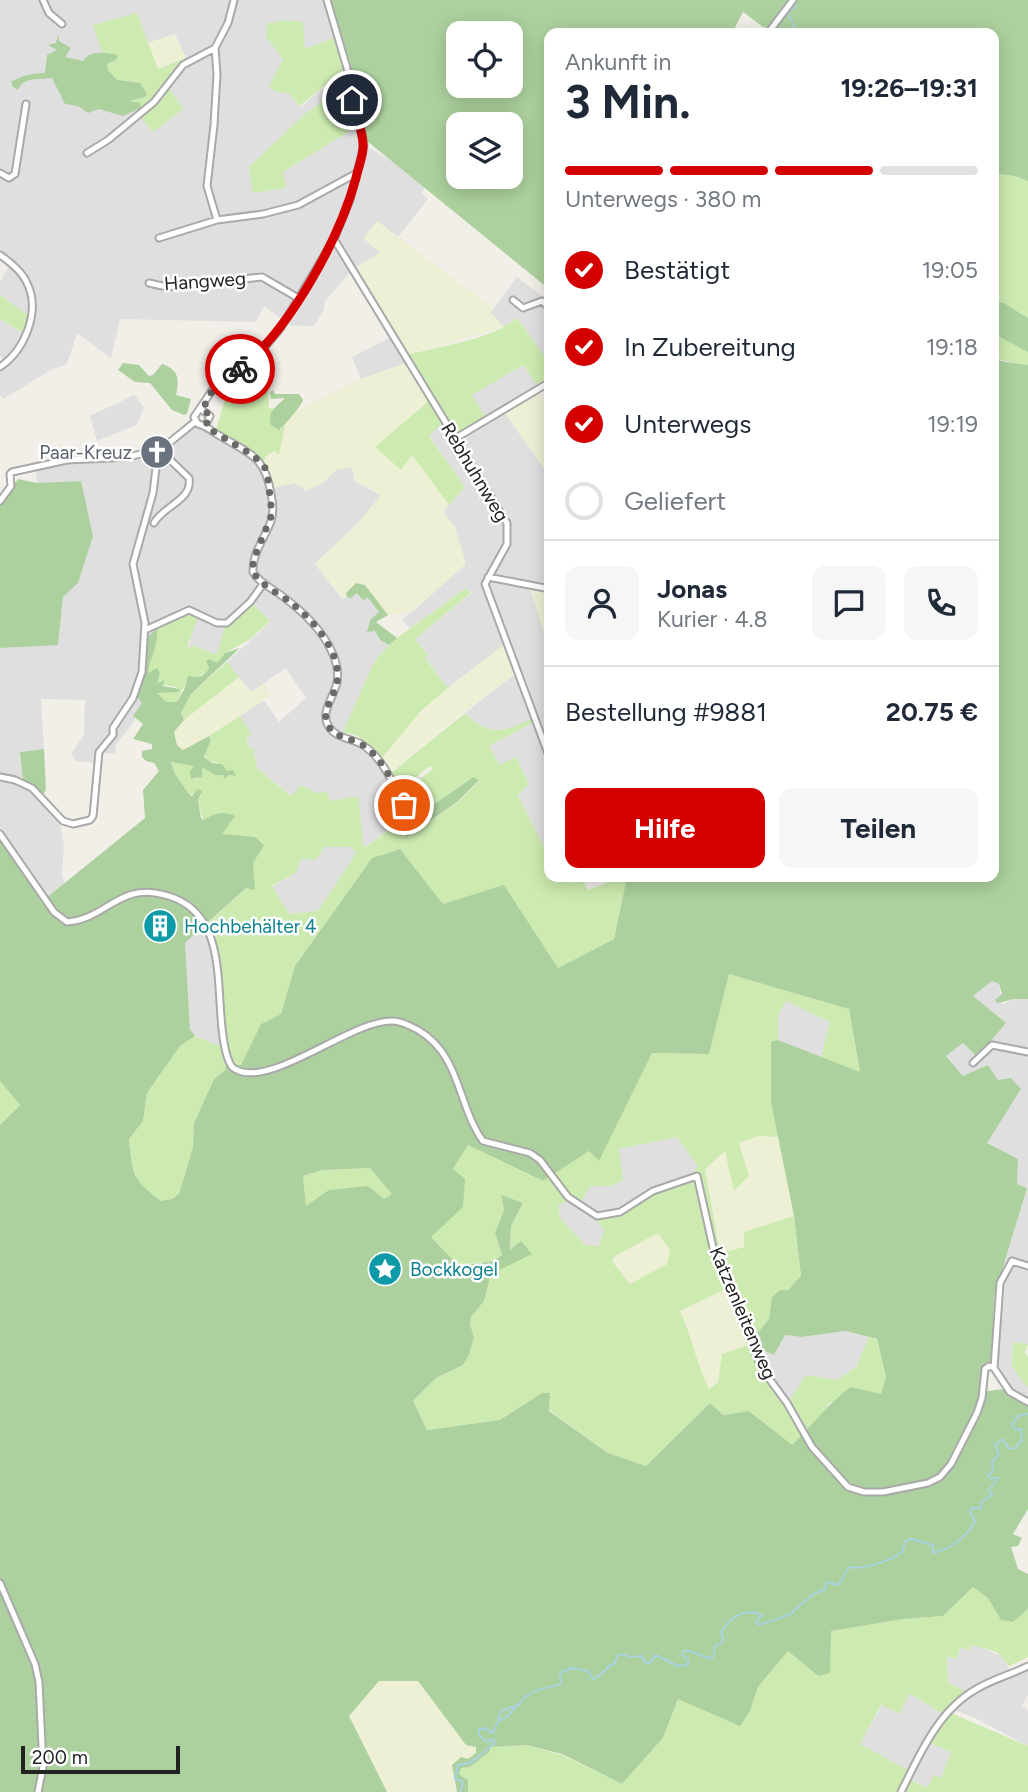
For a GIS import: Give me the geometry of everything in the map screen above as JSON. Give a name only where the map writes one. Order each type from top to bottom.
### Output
[{"type":"street","points":[[43,0],[49,13],[62,24]]},
{"type":"street","points":[[217,220],[207,186],[215,118],[215,48],[228,23],[234,0]]},
{"type":"street","points":[[0,777],[32,788],[63,821],[73,824],[90,820],[93,816],[99,752],[113,734],[113,728],[133,698],[141,678],[145,630],[134,564],[153,493],[156,468],[163,450],[195,419],[213,389],[269,343],[334,239],[357,173],[364,145],[347,68],[327,0]]},
{"type":"street","points":[[772,28],[792,1]]},
{"type":"street","points":[[87,153],[108,140],[154,102],[183,65],[215,48]]},
{"type":"street","points":[[0,173],[10,178],[16,172],[26,104]]},
{"type":"street","points":[[159,239],[217,220],[263,214],[298,205],[357,173]]},
{"type":"street","name":"Rebhuhnweg","points":[[334,239],[508,528],[507,544],[488,577]]},
{"type":"street","points":[[0,255],[23,276],[30,289],[31,301],[30,320],[24,340],[12,358],[0,367]]},
{"type":"street","name":"Hangweg","points":[[149,283],[167,287],[262,278],[298,298]]},
{"type":"street","points":[[513,300],[523,307],[544,302]]},
{"type":"street","points":[[456,438],[544,386]]},
{"type":"street","points":[[202,410],[210,416],[206,424]]},
{"type":"street","points":[[195,419],[254,456],[265,468],[272,514],[253,568],[254,575],[297,607],[325,638],[333,653],[338,678],[326,714],[327,723],[334,733],[361,744],[373,754],[388,774],[404,805]]},
{"type":"street","points":[[0,501],[11,486],[12,472],[68,460],[129,457],[163,450]]},
{"type":"street","points":[[154,523],[159,513],[190,490],[189,478],[163,450]]},
{"type":"street","points":[[544,588],[488,577],[485,584],[544,743]]},
{"type":"street","points":[[145,630],[189,610],[217,623],[227,623],[264,583]]},
{"type":"street","name":"Katzenleitenweg","points":[[0,834],[54,912],[66,922],[89,917],[133,892],[175,897],[192,910],[202,921],[215,949],[223,1042],[231,1066],[236,1070],[252,1072],[301,1059],[363,1026],[396,1020],[436,1042],[445,1054],[461,1088],[468,1116],[483,1141],[530,1153],[540,1160],[568,1197],[597,1216],[620,1212],[653,1191],[697,1176],[715,1252],[762,1368],[787,1403],[812,1447],[848,1487],[864,1492],[883,1492],[928,1483],[940,1477],[951,1464],[977,1413],[986,1367],[995,1368]]},
{"type":"street","points":[[973,1063],[992,1045],[1028,1052]]},
{"type":"street","points":[[1028,1266],[1012,1261],[1000,1283],[995,1368],[1010,1392],[1028,1402]]},
{"type":"street","points":[[0,1583],[35,1664],[40,1682],[43,1767],[38,1792]]},
{"type":"street","points":[[901,1792],[931,1735],[955,1705],[976,1689],[1028,1666]]},
{"type":"shaded area","points":[[0,0],[327,0],[339,37],[305,50],[277,20],[277,23],[268,23],[283,59],[281,91],[289,93],[301,107],[321,89],[328,98],[306,113],[249,167],[286,188],[283,172],[359,125],[364,145],[392,161],[425,187],[421,193],[428,199],[398,237],[377,221],[380,253],[353,269],[325,301],[324,310],[314,326],[282,325],[284,321],[264,306],[256,322],[120,319],[111,358],[77,333],[67,364],[51,370],[3,399],[0,395],[0,364],[5,361],[0,356],[0,319],[23,334],[29,316],[0,295],[0,282],[9,266],[0,258]]},
{"type":"shaded area","points":[[517,277],[544,297],[544,355],[517,318],[504,327],[490,313]]},
{"type":"shaded area","points":[[393,336],[409,362],[361,379],[352,357]]},
{"type":"shaded area","points":[[523,365],[538,386],[486,418],[471,395]]},
{"type":"shaded area","points":[[134,395],[144,407],[137,425],[97,441],[90,416]]},
{"type":"shaded area","points":[[504,412],[544,468],[544,586],[529,585],[544,633],[544,847],[518,795],[529,784],[516,757],[500,766],[489,746],[535,721],[534,717],[513,729],[489,730],[474,722],[465,713],[516,673],[506,643],[448,688],[425,657],[428,654],[415,639],[472,593],[466,588],[410,628],[402,620],[420,602],[455,527],[443,512],[465,487],[429,435],[444,420],[456,438]]},
{"type":"shaded area","points":[[196,421],[254,455],[270,488],[295,483],[323,483],[335,470],[352,467],[355,481],[382,496],[315,564],[342,599],[357,593],[365,599],[368,598],[379,612],[375,619],[370,620],[367,630],[375,631],[380,640],[389,645],[374,662],[342,737],[361,744],[380,762],[403,804],[422,796],[433,812],[414,825],[408,816],[363,848],[329,801],[301,785],[292,796],[257,768],[253,749],[250,749],[246,737],[250,734],[240,716],[264,700],[279,722],[306,698],[286,668],[251,692],[227,662],[270,622],[252,604],[228,625],[217,655],[195,646],[187,648],[191,640],[173,620],[147,637],[148,702],[116,745],[115,754],[99,752],[98,763],[76,761],[71,754],[84,735],[85,700],[41,699],[44,749],[20,752],[23,780],[43,795],[59,816],[64,846],[62,875],[65,884],[45,900],[0,840],[0,648],[58,644],[63,597],[78,583],[81,481],[37,483],[36,467],[67,460],[129,457],[164,447]]},
{"type":"shaded area","points":[[324,847],[353,847],[356,854],[319,911],[289,914],[272,887],[297,872],[300,859]]},
{"type":"shaded area","points":[[204,927],[214,953],[222,1047],[195,1036],[190,1029],[185,943]]},
{"type":"shaded area","points":[[992,980],[999,984],[1002,1004],[1014,999],[1028,999],[1028,1344],[1013,1343],[1012,1367],[1028,1388],[1028,1400],[1015,1396],[997,1363],[992,1362],[994,1297],[1027,1188],[1017,1184],[986,1143],[1021,1089],[998,1080],[963,1076],[946,1055],[963,1043],[976,1057],[1006,1023],[972,996]]},
{"type":"shaded area","points":[[787,1000],[830,1022],[821,1057],[778,1040],[778,1016]]},
{"type":"shaded area","points":[[677,1137],[698,1167],[692,1174],[647,1191],[612,1211],[601,1213],[579,1203],[591,1186],[611,1186],[623,1180],[618,1149]]},
{"type":"shaded area","points":[[569,1200],[593,1216],[604,1230],[600,1246],[585,1245],[560,1218],[557,1205]]},
{"type":"shaded area","points":[[846,1331],[869,1337],[856,1367],[837,1380],[806,1375],[790,1401],[771,1380],[757,1348],[774,1355],[785,1335],[801,1337]]},
{"type":"shaded area","points":[[972,1644],[1002,1656],[1013,1676],[1028,1669],[1028,1695],[1022,1706],[1028,1710],[1028,1746],[954,1710],[970,1696],[948,1683],[947,1657],[957,1659],[960,1647]]},
{"type":"shaded area","points":[[909,1693],[943,1714],[925,1740],[951,1752],[941,1778],[927,1788],[911,1780],[913,1775],[860,1744],[882,1705]]},
{"type":"green space","points":[[331,0],[1028,0],[1028,181],[999,174],[999,28],[766,28],[743,12],[735,28],[544,28],[544,285],[367,141],[351,66]]},
{"type":"green space","points":[[137,13],[158,69],[186,58],[144,109],[129,101],[147,94],[140,83],[117,80],[108,70],[107,64],[114,62],[115,54],[103,54],[93,25]]},
{"type":"green space","points":[[277,20],[303,22],[305,49],[333,38],[344,69],[300,106],[289,93],[277,92],[269,87],[283,59],[266,37],[268,22],[276,23]]},
{"type":"green space","points":[[175,34],[186,58],[158,69],[147,43]]},
{"type":"green space","points":[[58,35],[59,41],[71,48],[65,57],[83,61],[94,53],[118,55],[116,60],[107,64],[108,70],[117,80],[140,83],[147,94],[129,101],[140,103],[141,108],[123,116],[99,109],[88,113],[78,106],[65,104],[52,78],[24,82],[18,90],[13,87],[11,82],[20,78],[45,73],[47,55],[57,50],[48,45],[56,43]]},
{"type":"green space","points":[[345,73],[356,127],[283,172],[286,188],[253,193],[249,167],[306,113],[328,98],[323,91]]},
{"type":"green space","points":[[168,87],[183,109],[153,132],[140,116]]},
{"type":"green space","points":[[999,174],[1028,181],[1028,318],[999,302]]},
{"type":"green space","points":[[377,221],[493,307],[491,313],[504,327],[405,356],[353,269],[380,253],[363,238]]},
{"type":"green space","points":[[0,295],[29,316],[24,334],[0,319]]},
{"type":"green space","points":[[999,302],[1028,318],[1028,352],[999,337]]},
{"type":"green space","points":[[517,318],[544,355],[544,383],[538,386],[523,365],[472,395],[486,418],[461,433],[456,433],[407,355],[480,337]]},
{"type":"green space","points":[[999,337],[1028,352],[1028,365],[1000,360]]},
{"type":"green space","points":[[266,349],[269,408],[273,408],[270,423],[281,429],[286,421],[279,455],[274,451],[266,456],[264,462],[250,449],[216,430],[226,396],[219,388]]},
{"type":"green space","points":[[999,360],[1028,365],[1028,999],[997,1003],[995,1000],[1002,994],[999,984],[992,981],[973,996],[1006,1023],[977,1057],[963,1043],[946,1056],[963,1076],[988,1065],[998,1080],[1011,1078],[1021,1089],[987,1143],[1018,1159],[1017,1184],[1027,1188],[994,1297],[992,1362],[986,1363],[980,1392],[1004,1389],[1010,1397],[1028,1405],[1028,1509],[1013,1534],[1022,1538],[1018,1546],[1011,1547],[1018,1569],[1028,1574],[1028,1609],[1013,1622],[1001,1620],[988,1598],[973,1587],[943,1616],[903,1619],[831,1631],[830,1673],[818,1676],[788,1651],[758,1687],[750,1711],[740,1726],[678,1699],[663,1738],[622,1784],[562,1754],[526,1745],[491,1747],[489,1752],[470,1767],[461,1768],[459,1774],[468,1780],[468,1792],[457,1792],[452,1765],[461,1757],[468,1759],[476,1753],[476,1747],[466,1745],[418,1681],[379,1681],[349,1716],[387,1792],[0,1792],[0,1125],[20,1105],[0,1081],[0,840],[45,899],[145,818],[143,790],[159,771],[154,763],[142,757],[142,751],[152,749],[152,744],[133,739],[143,724],[133,716],[142,703],[135,694],[141,678],[147,637],[157,629],[157,641],[148,673],[157,668],[160,673],[157,684],[164,680],[163,686],[179,689],[179,692],[157,693],[166,702],[177,702],[188,676],[198,677],[205,674],[209,668],[206,661],[209,659],[217,663],[225,653],[240,648],[191,694],[181,713],[184,720],[174,732],[177,745],[183,750],[209,736],[211,740],[204,757],[212,763],[222,764],[227,771],[233,770],[236,776],[229,775],[225,779],[223,775],[215,775],[204,768],[202,777],[191,779],[190,771],[194,766],[171,762],[175,774],[189,794],[192,796],[198,789],[202,791],[198,800],[201,818],[203,820],[219,814],[231,814],[235,816],[222,834],[255,837],[264,845],[253,863],[255,890],[246,888],[185,943],[190,1029],[195,1036],[180,1046],[147,1093],[143,1121],[129,1139],[135,1175],[144,1187],[161,1201],[172,1199],[179,1194],[193,1147],[194,1123],[214,1079],[225,1070],[227,1064],[241,1065],[261,1024],[281,1014],[295,966],[372,858],[400,849],[443,904],[504,885],[558,968],[614,939],[626,882],[999,882]],"holes":[[[729,974],[849,1009],[860,1072],[778,1040],[771,1042],[771,1102],[794,1216],[801,1276],[788,1290],[780,1290],[772,1297],[769,1319],[754,1337],[757,1348],[774,1355],[785,1335],[801,1337],[846,1331],[877,1339],[886,1377],[881,1394],[851,1387],[792,1445],[749,1411],[723,1415],[710,1403],[646,1466],[608,1453],[549,1411],[550,1393],[542,1393],[500,1420],[427,1430],[413,1401],[436,1378],[463,1365],[474,1337],[471,1317],[484,1301],[491,1274],[532,1254],[521,1241],[510,1250],[511,1226],[523,1203],[501,1195],[504,1210],[495,1233],[502,1255],[493,1261],[465,1265],[470,1270],[460,1279],[452,1259],[431,1237],[463,1207],[465,1179],[453,1169],[468,1145],[543,1181],[589,1151],[599,1161],[652,1053],[709,1054]],[[370,1168],[392,1194],[384,1199],[368,1186],[329,1190],[306,1206],[303,1176],[322,1170]]]},
{"type":"green space","points":[[123,363],[139,365],[149,376],[162,364],[172,369],[178,380],[176,395],[191,399],[187,414],[172,410],[150,383],[135,382],[118,370]]},
{"type":"green space","points":[[407,363],[430,400],[400,470],[412,455],[449,505],[443,512],[455,527],[466,564],[412,612],[388,615],[364,584],[356,584],[343,599],[315,564],[359,522],[381,495],[355,480],[352,467],[336,470],[323,483],[306,491],[295,483],[273,488],[264,462],[270,452],[279,454],[286,421],[292,413],[361,379]]},
{"type":"green space","points":[[273,390],[275,394],[299,394],[303,400],[279,430],[271,425],[270,416],[285,398],[271,399],[270,392]]},
{"type":"green space","points":[[538,392],[544,401],[544,468],[504,412]]},
{"type":"green space","points":[[430,400],[443,422],[429,436],[465,487],[449,505],[412,455],[401,470],[375,447]]},
{"type":"green space","points":[[18,479],[37,483],[81,481],[93,536],[78,583],[63,597],[58,645],[0,648],[0,504]]},
{"type":"green space","points":[[356,583],[365,585],[388,615],[376,622],[397,638],[389,645],[380,640],[375,631],[367,632],[370,620],[379,612],[368,598],[363,600],[357,593],[351,598],[347,597],[346,593]]},
{"type":"green space","points":[[466,588],[471,593],[415,639],[428,655],[425,658],[448,688],[421,711],[381,759],[358,736],[343,732],[374,662],[394,640]]},
{"type":"green space","points":[[530,588],[544,590],[544,633]]},
{"type":"green space","points":[[252,603],[270,621],[249,640],[225,653],[217,663],[206,661],[209,668],[206,673],[187,680],[177,702],[166,702],[157,696],[157,693],[179,692],[176,687],[157,684],[160,673],[148,673],[157,641],[157,629],[190,613],[198,616],[187,648],[195,646],[217,655],[225,626]]},
{"type":"green space","points":[[506,643],[516,673],[457,717],[391,773],[381,759],[412,721],[448,688]]},
{"type":"green space","points":[[227,662],[239,677],[184,720],[181,713],[191,694]]},
{"type":"green space","points":[[239,677],[251,692],[264,683],[272,695],[199,743],[183,750],[180,748],[174,732],[191,713]]},
{"type":"green space","points":[[465,713],[482,726],[498,730],[534,717],[536,721],[489,746],[500,765],[516,757],[529,784],[518,795],[544,847],[544,882],[584,882],[588,890],[606,882],[626,882],[614,939],[558,968],[504,886],[443,904],[400,849],[372,858],[295,966],[281,1014],[261,1024],[241,1065],[232,1065],[224,1038],[220,964],[206,925],[246,888],[215,815],[203,820],[198,800],[201,795],[189,794],[175,774],[171,762],[194,766],[191,779],[198,779],[201,769],[205,768],[216,775],[224,775],[225,779],[230,775],[236,776],[233,772],[226,772],[219,763],[208,761],[204,753],[211,740],[209,736],[240,716],[251,734],[246,738],[250,749],[253,748],[257,768],[291,796],[301,785],[317,793],[327,792],[330,801],[358,796],[364,848],[408,816],[411,821],[406,831],[408,837],[458,802],[479,781],[473,777],[469,779],[430,807],[422,796],[405,804],[400,795],[433,769],[430,766],[401,789],[391,773]],"holes":[[[324,847],[352,847],[356,853],[318,911],[289,914],[272,886],[297,872],[300,859],[316,860]]]},
{"type":"green space","points":[[44,749],[46,789],[43,795],[23,781],[20,752]]},
{"type":"green space","points":[[473,777],[479,780],[457,802],[406,838],[410,822],[414,825],[433,812],[430,807]]},
{"type":"green space","points":[[729,974],[849,1009],[860,1073],[821,1057],[830,1022],[786,1001],[778,1016],[778,1040],[771,1043],[771,1102],[779,1137],[758,1136],[739,1143],[749,1176],[734,1191],[725,1151],[705,1169],[720,1253],[744,1247],[744,1232],[794,1216],[801,1277],[787,1290],[772,1297],[769,1319],[754,1337],[763,1364],[777,1386],[790,1400],[806,1375],[837,1380],[856,1367],[869,1337],[877,1340],[886,1377],[881,1394],[829,1403],[819,1420],[792,1446],[750,1411],[723,1415],[710,1403],[646,1466],[608,1453],[549,1410],[550,1393],[542,1393],[500,1420],[427,1430],[413,1401],[436,1378],[463,1365],[469,1355],[474,1337],[471,1317],[484,1301],[491,1274],[510,1252],[511,1226],[523,1203],[501,1196],[504,1210],[495,1233],[502,1255],[493,1261],[466,1264],[471,1270],[460,1279],[441,1247],[431,1238],[453,1169],[468,1145],[542,1181],[589,1151],[599,1160],[652,1053],[709,1054]],"holes":[[[677,1137],[698,1167],[692,1174],[647,1191],[612,1211],[601,1213],[580,1203],[591,1186],[611,1186],[623,1180],[619,1149]],[[569,1200],[593,1216],[604,1230],[599,1246],[585,1245],[560,1218],[558,1205]],[[658,1233],[670,1250],[667,1264],[630,1284],[612,1261],[615,1256]],[[726,1289],[750,1344],[722,1354],[718,1382],[709,1389],[680,1311]]]},
{"type":"green space","points":[[195,1036],[222,1047],[227,1064],[225,1070],[214,1079],[194,1123],[193,1147],[179,1194],[172,1199],[161,1201],[144,1187],[135,1175],[129,1139],[143,1121],[147,1093],[180,1046]]},
{"type":"green space","points":[[0,1081],[20,1105],[0,1125]]},
{"type":"green space","points":[[758,1136],[779,1137],[794,1216],[744,1232],[744,1247],[720,1253],[705,1168],[725,1151],[735,1190],[749,1176],[739,1143]]},
{"type":"green space","points":[[370,1168],[393,1194],[384,1199],[306,1206],[303,1176],[322,1170]]},
{"type":"green space","points":[[658,1232],[670,1250],[667,1264],[630,1285],[612,1260]]},
{"type":"green space","points":[[726,1289],[750,1345],[709,1389],[698,1366],[680,1310]]},
{"type":"green space","points":[[1013,1342],[1028,1344],[1025,1352],[1028,1357],[1028,1388],[1012,1367]]},
{"type":"green space","points":[[973,1587],[988,1598],[1001,1620],[1013,1622],[1028,1609],[1028,1657],[1009,1666],[997,1652],[972,1645],[970,1650],[960,1648],[957,1659],[947,1657],[948,1683],[967,1692],[943,1714],[909,1693],[900,1714],[881,1705],[860,1744],[906,1769],[908,1773],[898,1792],[468,1792],[468,1780],[459,1774],[461,1768],[470,1767],[489,1752],[490,1747],[526,1745],[562,1755],[622,1784],[663,1738],[678,1699],[750,1711],[758,1687],[788,1651],[818,1676],[830,1631],[903,1619],[943,1616]]},
{"type":"green space","points":[[379,1681],[418,1681],[466,1745],[476,1746],[476,1753],[468,1759],[454,1781],[457,1792],[387,1792],[349,1716]]},
{"type":"green space","points":[[951,1713],[1028,1746],[1028,1792],[905,1792],[911,1780],[927,1788],[934,1775],[941,1778],[951,1752],[930,1743]]},
{"type":"waterway","points":[[795,1],[796,7],[787,12],[795,28]]},
{"type":"waterway","points":[[460,1792],[462,1781],[455,1779],[458,1765],[470,1763],[495,1743],[493,1739],[487,1742],[479,1735],[479,1730],[483,1728],[493,1733],[498,1721],[507,1717],[528,1695],[561,1683],[560,1673],[572,1668],[588,1671],[593,1679],[615,1663],[617,1656],[624,1654],[629,1657],[642,1656],[644,1662],[649,1663],[656,1655],[678,1666],[688,1665],[688,1659],[682,1655],[684,1651],[713,1658],[715,1646],[722,1643],[721,1633],[738,1615],[749,1612],[762,1615],[756,1622],[759,1625],[789,1615],[812,1595],[825,1589],[827,1582],[838,1585],[849,1567],[870,1566],[892,1558],[903,1551],[905,1541],[911,1539],[933,1545],[933,1553],[952,1545],[968,1532],[975,1521],[970,1511],[972,1508],[981,1508],[981,1502],[993,1494],[988,1491],[998,1478],[990,1478],[988,1475],[993,1471],[992,1461],[999,1455],[995,1445],[1003,1439],[1008,1448],[1014,1449],[1022,1440],[1021,1429],[1015,1430],[1012,1424],[1018,1416],[1028,1414]]},
{"type":"waterway","points":[[498,1720],[501,1711],[519,1705]]},
{"type":"way so far","points":[[240,369],[213,389],[202,410],[209,414],[210,419],[206,424],[209,429],[248,451],[265,468],[272,498],[272,514],[253,561],[253,572],[297,607],[325,638],[333,653],[338,678],[325,719],[334,733],[361,744],[373,754],[388,774],[404,805]]},
{"type":"place","name":"Paar-Kreuz","points":[[157,452]]},
{"type":"place","name":"Hochbehälter 4","points":[[160,926]]},
{"type":"place","name":"Bockkogel","points":[[385,1269]]},
{"type":"route","points":[[240,369],[280,329],[334,239],[350,200],[364,145],[352,100]]}]
